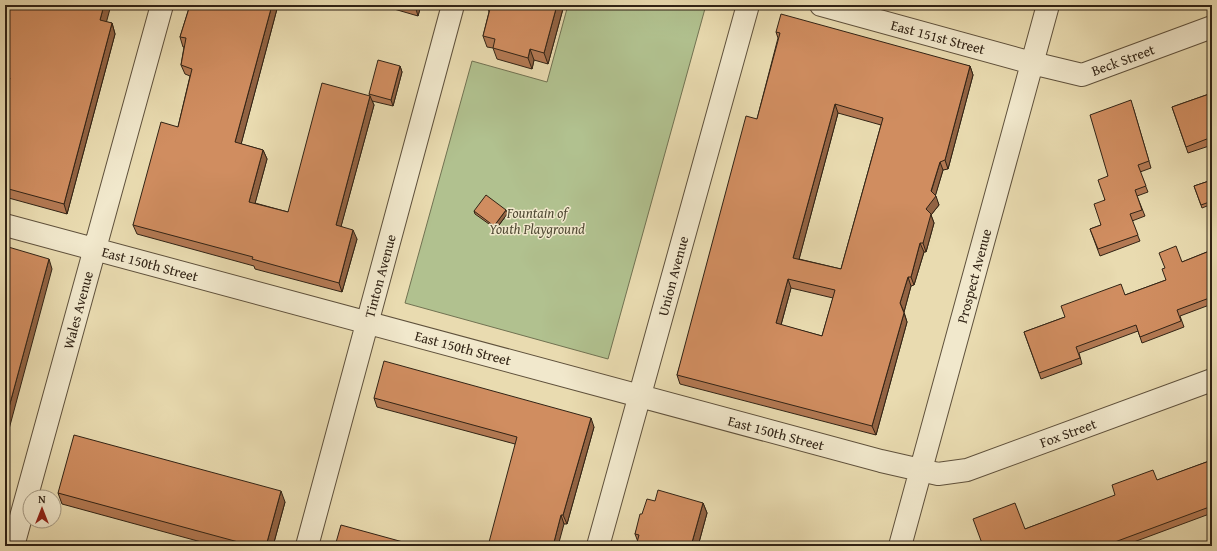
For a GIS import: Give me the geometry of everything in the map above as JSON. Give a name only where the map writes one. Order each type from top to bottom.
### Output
[{"type":"street","name":"Wales Avenue","points":[[13,546],[162,5]]},
{"type":"street","name":"Tinton Avenue","points":[[307,546],[452,5]]},
{"type":"street","name":"Union Avenue","points":[[598,546],[748,5]]},
{"type":"street","name":"East 151st Street","points":[[821,5],[1032,63]]},
{"type":"street","name":"Prospect Avenue","points":[[900,546],[1048,5]]},
{"type":"street","name":"Beck Street","points":[[1032,63],[1082,75],[1212,27]]},
{"type":"street","name":"East 150th Street","points":[[5,225],[921,471]]},
{"type":"street","name":"Fox Street","points":[[921,471],[938,474],[967,470],[1212,380]]},
{"type":"green space","name":"Fountain of Youth Playground","points":[[568,5],[706,5],[608,359],[405,303],[472,61],[547,82]]},
{"type":"building","points":[[5,5],[104,5],[100,20],[112,23],[64,204],[5,188],[5,95],[10,78],[5,76]]},
{"type":"building","points":[[190,5],[272,5],[235,142],[263,150],[249,202],[288,212],[322,83],[370,96],[336,225],[353,230],[339,283],[252,259],[253,257],[133,225],[161,122],[178,127],[192,69],[181,65],[186,38],[180,37]]},
{"type":"building","points":[[400,5],[417,5],[416,9]]},
{"type":"building","points":[[491,5],[557,5],[544,53],[530,49],[528,58],[493,48],[495,39],[483,36]]},
{"type":"building","points":[[781,14],[970,66],[945,160],[940,162],[931,191],[936,196],[926,209],[931,214],[923,243],[920,243],[911,277],[908,277],[900,303],[904,313],[872,426],[677,375],[746,116],[757,119],[780,33],[776,32]],"holes":[[[835,104],[883,118],[841,269],[793,258]],[[788,279],[835,290],[822,336],[776,323]]]},
{"type":"building","points":[[378,60],[400,66],[391,100],[369,94]]},
{"type":"building","points":[[1212,93],[1212,137],[1186,147],[1172,107]]},
{"type":"building","points":[[1131,100],[1149,161],[1138,165],[1146,186],[1135,190],[1142,210],[1130,214],[1138,235],[1098,249],[1090,229],[1101,225],[1094,204],[1105,200],[1098,180],[1108,176],[1090,115]]},
{"type":"building","points":[[1212,180],[1212,201],[1201,205],[1194,186]]},
{"type":"building","points":[[486,195],[506,210],[494,226],[474,211]]},
{"type":"building","points":[[5,246],[49,259],[5,422]]},
{"type":"building","points":[[1176,246],[1182,262],[1212,250],[1212,297],[1177,310],[1181,321],[1140,337],[1136,325],[1076,347],[1080,358],[1039,373],[1024,332],[1065,317],[1061,306],[1121,284],[1125,295],[1166,280],[1162,269],[1165,268],[1159,253]]},
{"type":"building","points":[[384,361],[591,418],[553,546],[488,546],[517,437],[374,398]]},
{"type":"building","points":[[74,435],[281,491],[266,546],[253,546],[62,494],[62,489],[59,489]]},
{"type":"building","points":[[1212,460],[1212,506],[1104,546],[983,546],[973,519],[1015,503],[1025,529],[1115,495],[1112,485],[1153,470],[1157,480]]},
{"type":"building","points":[[658,490],[703,503],[691,546],[636,546],[639,535],[635,534],[640,514],[642,514],[647,499],[655,501]]},
{"type":"building","points":[[341,525],[403,542],[402,546],[335,546]]},
{"type":"building","points":[[1212,542],[1212,546],[1202,546]]}]
